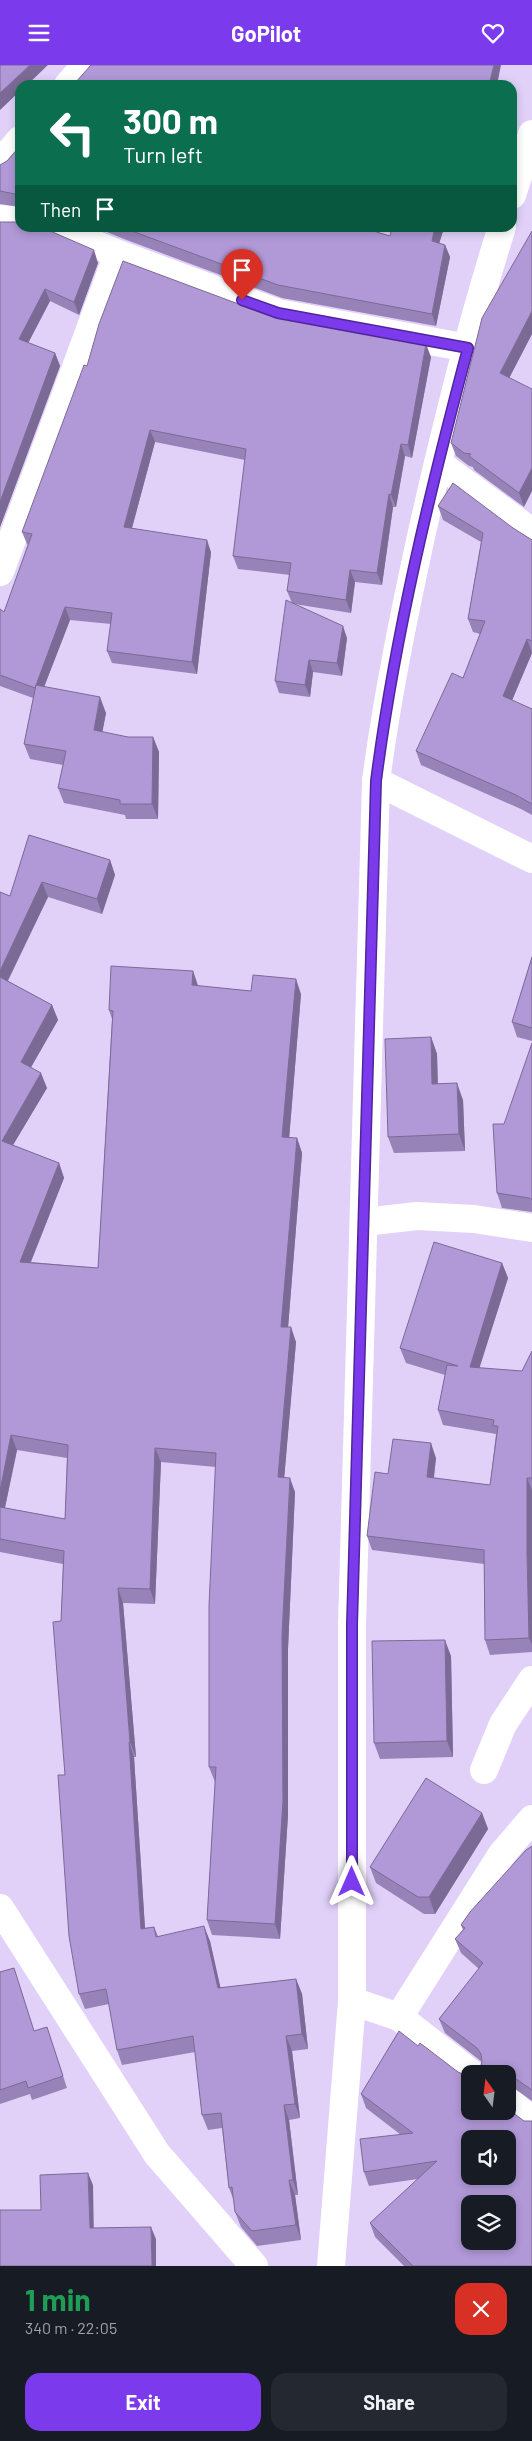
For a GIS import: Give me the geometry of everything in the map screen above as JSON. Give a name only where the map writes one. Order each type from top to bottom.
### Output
[{"type":"street","points":[[72,80],[86,65]]},
{"type":"street","points":[[517,180],[532,134]]},
{"type":"street","points":[[0,163],[15,146]]},
{"type":"street","points":[[0,219],[15,220]]},
{"type":"street","points":[[64,232],[118,254],[278,313],[468,348]]},
{"type":"street","points":[[331,2266],[352,2001],[352,1625],[376,781],[385,707],[397,645],[438,463],[487,275],[500,232]]},
{"type":"street","points":[[0,571],[118,254]]},
{"type":"street","points":[[438,463],[532,532]]},
{"type":"street","points":[[376,781],[532,859]]},
{"type":"street","points":[[364,1222],[417,1216],[474,1219],[532,1228]]},
{"type":"street","points":[[484,1770],[503,1724],[532,1680]]},
{"type":"street","points":[[399,2017],[502,1854],[532,1819]]},
{"type":"street","points":[[0,1908],[157,2153],[254,2266]]},
{"type":"street","points":[[352,2001],[399,2017],[461,2065]]},
{"type":"street","points":[[516,2107],[532,2120]]},
{"type":"building","points":[[0,65],[30,65],[0,93]]},
{"type":"building","points":[[91,65],[494,65],[490,80],[78,80]]},
{"type":"building","points":[[15,152],[15,194],[0,191],[0,165],[7,161]]},
{"type":"building","points":[[0,222],[15,222],[15,232],[53,232],[94,250],[74,302],[45,289],[19,339],[55,353],[0,502]]},
{"type":"building","points":[[532,231],[532,311],[500,373],[532,389],[532,468],[519,493],[469,456],[471,454],[464,453],[451,443],[482,318]]},
{"type":"building","points":[[135,232],[377,232],[390,236],[391,232],[434,232],[432,241],[445,245],[432,314],[278,285]]},
{"type":"building","points":[[123,261],[268,315],[426,344],[408,445],[401,444],[391,495],[389,494],[377,573],[350,570],[346,600],[287,591],[291,563],[233,556],[246,449],[150,430],[124,527],[207,540],[192,662],[107,651],[112,613],[65,607],[35,688],[0,675],[0,609],[4,612],[32,534],[22,532],[84,365],[87,366],[99,324]]},
{"type":"building","points":[[453,483],[532,540],[532,641],[527,639],[503,696],[532,709],[532,804],[516,795],[416,751],[452,673],[463,678],[485,621],[468,619],[483,533],[438,506]]},
{"type":"building","points":[[286,600],[343,626],[337,663],[309,660],[305,685],[275,681]]},
{"type":"building","points":[[36,685],[100,697],[94,730],[128,737],[153,737],[152,804],[120,804],[120,800],[58,788],[66,751],[24,744]]},
{"type":"building","points":[[29,835],[110,860],[97,899],[42,882],[0,971],[0,892],[10,896]]},
{"type":"building","points":[[532,957],[532,1028],[512,1022]]},
{"type":"building","points":[[111,966],[193,971],[192,985],[251,991],[253,975],[296,979],[282,1137],[297,1138],[281,1327],[291,1327],[278,1477],[290,1478],[282,1635],[283,1801],[275,1924],[207,1920],[216,1767],[209,1767],[209,1606],[216,1453],[155,1448],[150,1589],[118,1588],[130,1742],[141,1929],[154,1927],[156,1937],[204,1926],[218,1988],[296,1979],[302,2034],[286,2036],[295,2104],[284,2105],[293,2180],[289,2180],[296,2225],[252,2231],[235,2212],[232,2187],[229,2188],[221,2113],[202,2115],[193,2036],[117,2050],[106,1989],[79,1994],[69,1936],[58,1775],[65,1775],[53,1622],[61,1621],[64,1551],[0,1539],[0,1507],[65,1519],[68,1445],[11,1435],[0,1491],[0,977],[52,1005],[21,1062],[41,1073],[2,1141],[59,1163],[20,1262],[98,1268],[113,1011],[109,1010]]},
{"type":"building","points":[[431,1037],[432,1084],[457,1083],[459,1134],[388,1137],[385,1039]]},
{"type":"building","points":[[532,1043],[532,1200],[497,1193],[493,1124],[504,1124]]},
{"type":"building","points":[[434,1242],[502,1263],[470,1367],[522,1371],[532,1351],[532,1478],[527,1478],[529,1638],[485,1640],[484,1550],[367,1536],[375,1472],[388,1474],[393,1439],[431,1443],[427,1477],[490,1485],[498,1426],[493,1426],[494,1420],[438,1410],[447,1365],[458,1366],[400,1348]]},
{"type":"building","points":[[445,1640],[447,1741],[374,1743],[372,1641]]},
{"type":"building","points":[[426,1778],[482,1813],[429,1897],[418,1897],[370,1867]]},
{"type":"building","points":[[532,1846],[532,2090],[516,2079],[516,2065],[481,2065],[481,2054],[477,2048],[439,2019],[483,1963],[455,1939],[465,1928],[461,1925],[470,1912],[526,1850]]},
{"type":"building","points":[[14,1968],[34,2031],[47,2027],[63,2076],[28,2088],[26,2081],[0,2090],[0,1972]]},
{"type":"building","points":[[399,2031],[418,2046],[420,2043],[461,2073],[461,2120],[516,2120],[516,2115],[524,2121],[532,2121],[532,2266],[413,2266],[370,2223],[437,2161],[364,2172],[360,2139],[413,2133],[361,2094]]},
{"type":"building","points":[[88,2173],[90,2228],[151,2227],[152,2266],[0,2266],[0,2210],[41,2210],[40,2175]]},
{"type":"route","points":[[242,300],[278,313],[468,348],[438,463],[397,645],[385,707],[376,781],[352,1625],[352,1882]]}]
